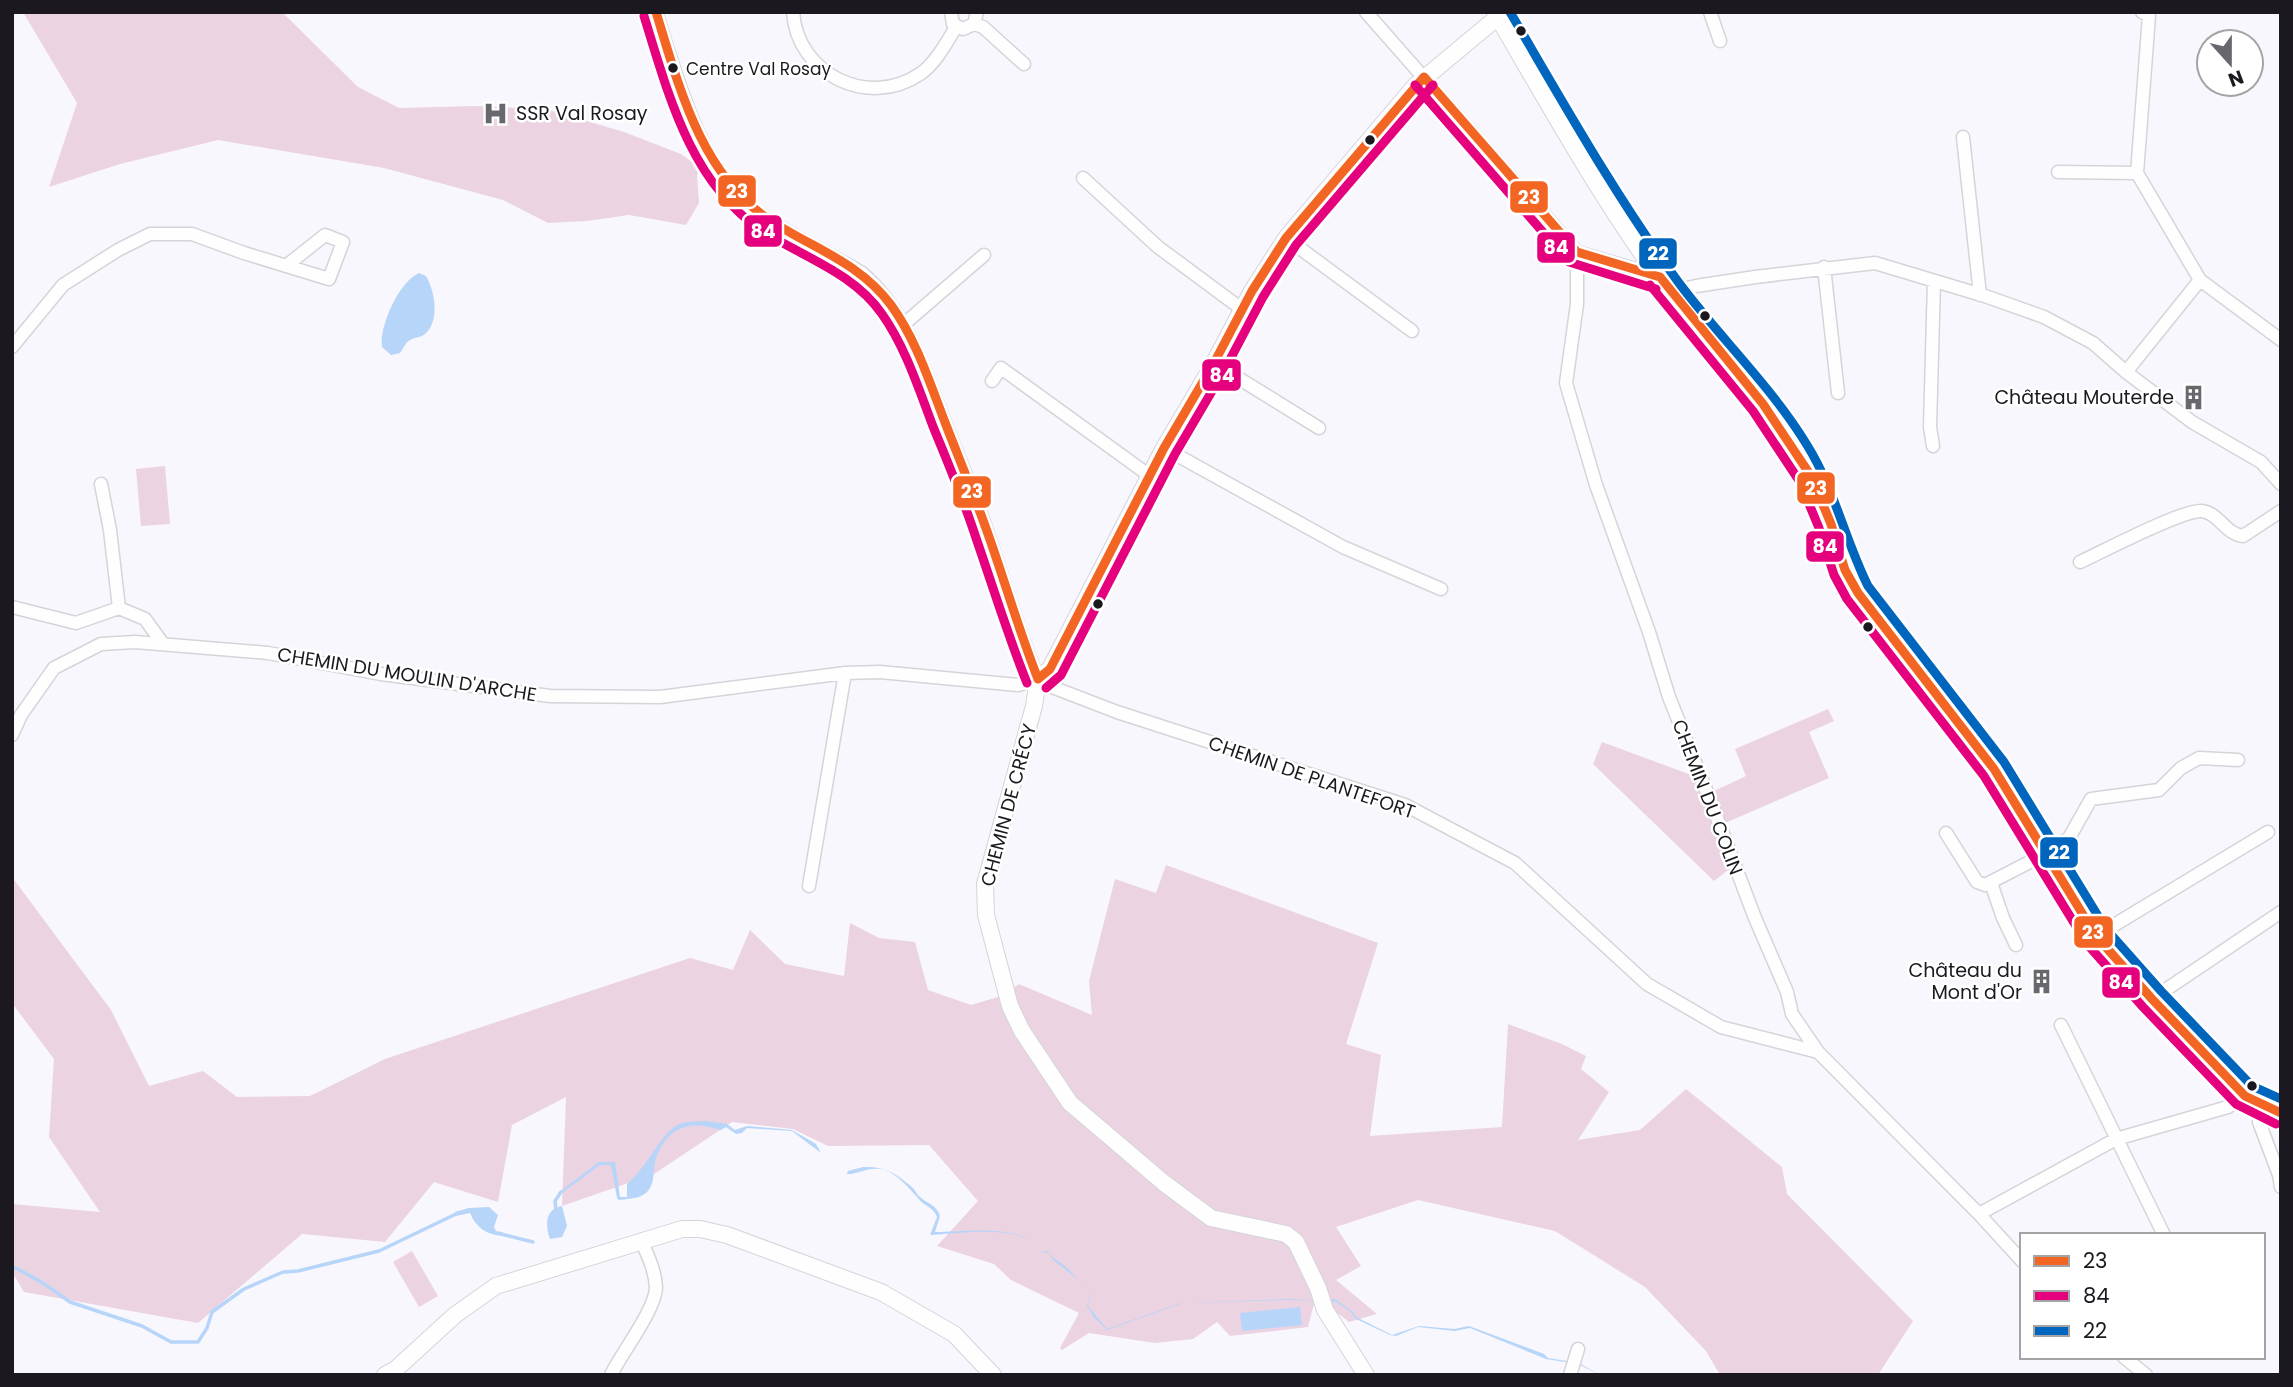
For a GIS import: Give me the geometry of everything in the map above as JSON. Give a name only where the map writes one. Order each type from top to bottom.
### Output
[{"type":"main road","points":[[1500,14],[1605,195],[1660,277],[1763,404],[1811,476],[1831,524],[1845,570],[1858,593],[1994,769],[2096,936],[2245,1096],[2273,1109]]},
{"type":"street","points":[[656,12],[691,112],[723,179],[755,210],[862,274],[887,298],[904,324],[981,513],[1016,625],[1038,679]]},
{"type":"street","points":[[793,12],[797,38],[813,62],[835,78],[870,89],[904,82],[922,73],[956,27]]},
{"type":"street","points":[[951,12],[951,20],[956,27],[967,29],[975,18],[1024,64]]},
{"type":"street","points":[[1366,12],[1577,252],[1660,277]]},
{"type":"street","points":[[1710,12],[1720,41]]},
{"type":"street","points":[[2142,12],[2149,16],[2137,173],[2200,280],[2281,340]]},
{"type":"street","name":"CHEMIN DE CRÉCY","points":[[1366,1375],[1325,1310],[1318,1287],[1296,1242],[1286,1234],[1212,1218],[1164,1183],[1070,1103],[1022,1031],[1010,1006],[985,915],[985,884],[1034,706],[1038,679],[1050,670],[1164,448],[1252,291],[1286,238],[1424,77],[1500,14]]},
{"type":"street","points":[[1963,137],[1980,295]]},
{"type":"street","points":[[2059,172],[2137,173]]},
{"type":"street","points":[[1083,178],[1158,247],[1243,310]]},
{"type":"street","points":[[12,347],[63,285],[118,250],[150,234],[192,234],[286,266],[329,279],[343,242],[325,235],[286,266]]},
{"type":"street","points":[[1286,238],[1412,331]]},
{"type":"street","name":"CHEMIN DU COLIN","points":[[1577,252],[1577,304],[1566,383],[1596,485],[1650,632],[1669,697],[1755,919],[1787,992],[1792,1014],[1818,1052],[2020,1259]]},
{"type":"street","points":[[904,324],[984,255]]},
{"type":"street","points":[[1671,292],[1824,267],[1875,263],[1980,295],[2044,317],[2093,343],[2192,422],[2261,462],[2281,484]]},
{"type":"street","points":[[1824,267],[1838,393]]},
{"type":"street","points":[[2126,372],[2200,280]]},
{"type":"street","points":[[1933,446],[1930,428],[1934,281]]},
{"type":"street","points":[[1214,363],[1319,428]]},
{"type":"street","points":[[992,381],[1001,368],[1150,477]]},
{"type":"street","points":[[1164,448],[1343,547],[1440,589]]},
{"type":"street","points":[[101,484],[110,530],[119,608]]},
{"type":"street","points":[[2080,562],[2183,514],[2203,511],[2217,519],[2233,535],[2243,536],[2281,511]]},
{"type":"street","points":[[12,607],[76,623],[119,608],[145,619],[163,644]]},
{"type":"street","name":"CHEMIN DU MOULIN D'ARCHE","points":[[12,735],[21,715],[54,668],[101,644],[135,642],[268,653],[381,674],[550,696],[660,697],[845,673],[880,672],[1018,685],[1038,679]]},
{"type":"street","points":[[809,886],[845,673]]},
{"type":"street","name":"CHEMIN DE PLANTEFORT","points":[[1038,679],[1117,712],[1405,806],[1515,863],[1647,984],[1721,1027],[1818,1052]]},
{"type":"street","points":[[1946,833],[1977,882],[1986,885],[2069,838],[2091,799],[2159,790],[2181,768],[2199,758],[2238,760]]},
{"type":"street","points":[[2096,936],[2268,832]]},
{"type":"street","points":[[1991,883],[2016,945]]},
{"type":"street","points":[[2152,999],[2281,912]]},
{"type":"street","points":[[2062,1025],[2163,1233]]},
{"type":"street","points":[[1979,1214],[2116,1139],[2228,1107],[2245,1096]]},
{"type":"street","points":[[2273,1109],[2259,1122],[2281,1187]]},
{"type":"street","points":[[385,1375],[396,1369],[455,1315],[496,1286],[682,1229],[700,1229],[727,1235],[881,1292],[954,1334],[993,1375]]},
{"type":"street","points":[[611,1375],[654,1303],[654,1273],[641,1240]]},
{"type":"street","points":[[2126,1359],[2146,1375]]},
{"type":"shaded area","points":[[23,12],[282,12],[358,87],[399,108],[474,106],[546,109],[624,132],[681,154],[701,169],[697,175],[699,203],[686,225],[629,215],[548,223],[503,200],[384,168],[218,140],[120,164],[49,187],[77,103]]},
{"type":"shaded area","points":[[165,466],[170,524],[141,526],[136,469]]},
{"type":"shaded area","points":[[1828,709],[1834,721],[1809,732],[1829,778],[1725,823],[1712,792],[1746,776],[1735,749]]},
{"type":"shaded area","points":[[1602,742],[1694,776],[1732,867],[1714,881],[1593,764]]},
{"type":"shaded area","points":[[1166,865],[1378,943],[1346,1044],[1381,1055],[1370,1136],[1502,1127],[1508,1024],[1586,1056],[1581,1069],[1609,1092],[1578,1140],[1640,1130],[1686,1089],[1782,1167],[1787,1194],[1913,1321],[1878,1375],[1720,1375],[1706,1351],[1645,1287],[1555,1231],[1418,1200],[1336,1227],[1361,1266],[1336,1280],[1377,1314],[1349,1322],[1316,1296],[1308,1327],[1230,1336],[1217,1322],[1193,1339],[1155,1343],[1089,1333],[1062,1350],[1060,1348],[1079,1313],[1011,1280],[994,1264],[937,1246],[978,1201],[929,1145],[828,1146],[793,1129],[732,1122],[654,1174],[562,1206],[566,1097],[512,1125],[498,1202],[434,1182],[385,1242],[302,1234],[198,1323],[24,1292],[12,1272],[12,1204],[100,1212],[49,1137],[54,1059],[12,1003],[12,877],[111,1010],[149,1086],[203,1071],[237,1097],[310,1096],[385,1059],[690,958],[733,970],[750,930],[785,964],[844,976],[850,923],[879,938],[915,942],[928,990],[971,1005],[1001,996],[1019,984],[1092,1015],[1089,981],[1115,879],[1156,893]]},
{"type":"shaded area","points":[[412,1251],[438,1296],[419,1307],[393,1262]]},
{"type":"water","points":[[419,273],[426,276],[432,290],[435,306],[433,322],[425,334],[408,341],[400,353],[391,355],[382,347],[387,317],[404,285]]},
{"type":"water","points":[[689,1122],[727,1124],[735,1130],[747,1126],[792,1130],[816,1144],[821,1153],[792,1131],[747,1128],[736,1134],[726,1127],[721,1130],[690,1126],[667,1138],[656,1158],[650,1189],[641,1196],[619,1200],[617,1198],[611,1165],[600,1165],[559,1195],[558,1193],[599,1162],[615,1162],[620,1197],[627,1197],[627,1184],[673,1128]]},
{"type":"water","points":[[863,1167],[882,1169],[871,1169],[847,1174],[848,1171]]},
{"type":"water","points":[[891,1173],[896,1175],[913,1188],[939,1212],[935,1232],[1009,1232],[1033,1243],[1007,1233],[930,1235],[937,1217]]},
{"type":"water","points":[[562,1206],[567,1226],[562,1237],[550,1239],[547,1228],[549,1214]]},
{"type":"water","points":[[489,1207],[498,1215],[494,1227],[496,1231],[502,1232],[503,1236],[483,1230],[475,1223],[470,1213],[456,1216],[455,1212],[469,1208]]},
{"type":"water","points":[[1049,1254],[1069,1270],[1078,1280],[1084,1288]]},
{"type":"water","points":[[1090,1296],[1088,1306],[1107,1329],[1181,1303],[1291,1299],[1317,1301],[1183,1303],[1107,1330],[1093,1316],[1087,1305]]},
{"type":"water","points":[[1335,1299],[1353,1312],[1356,1317],[1392,1335],[1419,1326],[1454,1329],[1469,1326],[1544,1354],[1548,1358],[1579,1363],[1600,1375],[1578,1364],[1546,1359],[1470,1328],[1455,1331],[1418,1327],[1396,1336],[1390,1335],[1354,1318],[1352,1313],[1335,1301],[1333,1303],[1331,1300]]},
{"type":"water","points":[[1300,1307],[1302,1325],[1242,1331],[1240,1313]]},
{"type":"waterway","points":[[556,1211],[555,1201],[561,1192]]},
{"type":"waterway","points":[[12,1266],[70,1302],[142,1326],[171,1342],[198,1342],[207,1328],[212,1312],[244,1289],[283,1272],[298,1271],[379,1251],[458,1213]]},
{"type":"waterway","points":[[501,1234],[533,1242]]},
{"type":"transit line","name":"23","points":[[656,12],[684,99],[710,154],[727,179],[747,202],[771,221],[835,257],[865,278],[891,305],[900,319],[922,363],[973,493],[1038,679]]},
{"type":"transit line","name":"22","points":[[1510,12],[1591,150],[1656,250],[1679,283],[1793,423],[1817,462],[1868,586],[2004,762],[2106,929],[2252,1086],[2281,1099]]},
{"type":"transit line","name":"84","points":[[644,16],[662,75],[685,134],[716,187],[737,210],[761,230],[826,266],[857,287],[870,299],[891,327],[911,370],[961,497],[1027,683]]},
{"type":"transit line","name":"23","points":[[1424,77],[1577,252],[1660,277]]},
{"type":"transit line","name":"23","points":[[1038,679],[1050,669],[1164,448],[1252,291],[1286,238],[1424,77]]},
{"type":"transit line","name":"84","points":[[1415,85],[1569,262],[1656,289]]},
{"type":"transit line","name":"84","points":[[1046,688],[1061,675],[1175,454],[1263,297],[1296,245],[1433,85]]},
{"type":"transit line","name":"23","points":[[1660,277],[1763,404],[1811,476],[1831,524],[1845,570],[1858,593],[1994,769],[2096,936],[2245,1096],[2281,1113]]},
{"type":"transit line","name":"84","points":[[1650,285],[1753,411],[1800,482],[1834,575],[1847,599],[1984,776],[2087,944],[2236,1104],[2276,1124]]},
{"type":"place","name":"Centre Val Rosay","points":[[673,68]]},
{"type":"place","name":"SSR Val Rosay","points":[[496,113]]},
{"type":"place","name":"Château Mouterde","points":[[2194,397]]},
{"type":"place","name":"Château du Mont d'Or","points":[[2042,981]]}]
